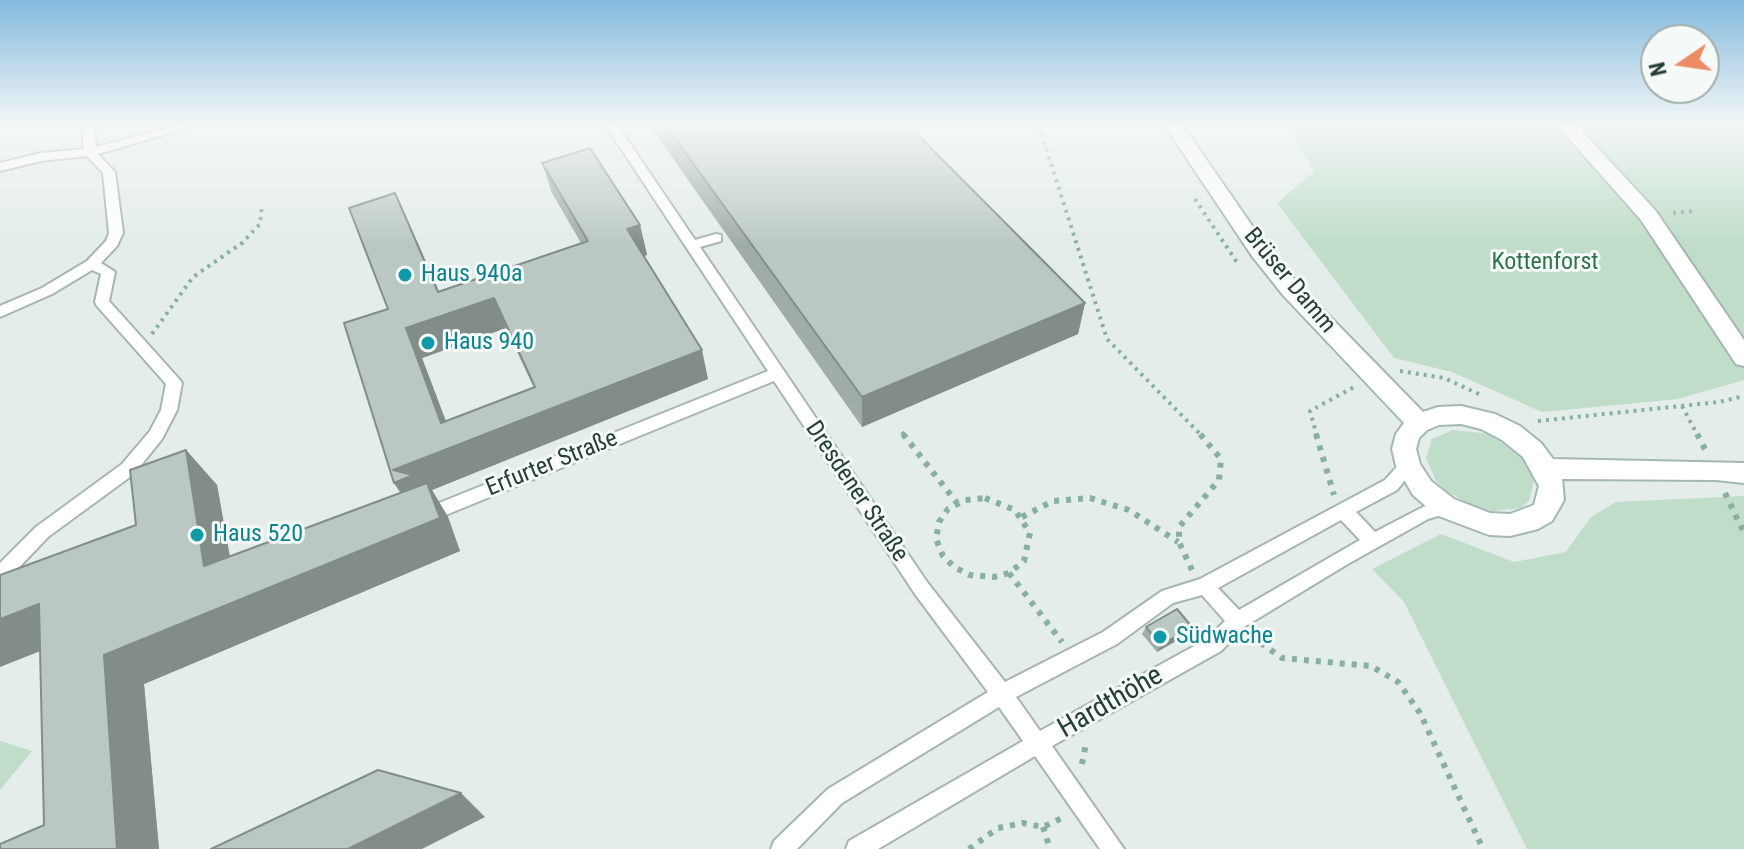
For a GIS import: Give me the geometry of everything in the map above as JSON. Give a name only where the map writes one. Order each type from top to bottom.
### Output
[{"type":"street","name":"Brüser Damm","points":[[1201,166],[1259,251],[1366,382],[1419,423]]},
{"type":"street","points":[[1603,166],[1648,215],[1744,358]]},
{"type":"street","points":[[1450,415],[1487,421],[1511,433],[1532,450],[1546,469],[1552,486],[1551,500],[1543,513],[1529,521],[1510,525],[1489,524],[1445,507],[1422,488],[1408,466],[1404,449],[1408,434],[1419,423],[1450,415]]},
{"type":"street","points":[[1546,469],[1716,470],[1744,473]]},
{"type":"lane","points":[[0,312],[47,291],[92,264],[112,243],[116,233],[109,172],[103,166]]},
{"type":"lane","name":"Dresdener Straße","points":[[638,166],[921,588],[1002,694],[1113,849]]},
{"type":"lane","points":[[690,246],[716,238]]},
{"type":"lane","points":[[0,575],[42,532],[128,469],[156,435],[169,410],[174,383],[102,302],[108,272],[92,264]]},
{"type":"lane","name":"Erfurter Straße","points":[[410,522],[776,374]]},
{"type":"lane","points":[[782,849],[835,796],[1002,694],[1110,638],[1168,597],[1205,586],[1391,485],[1408,466]]},
{"type":"lane","name":"Hardthöhe","points":[[857,849],[1214,645],[1237,621],[1373,541],[1423,514],[1445,507]]},
{"type":"lane","points":[[1343,511],[1373,541]]},
{"type":"lane","points":[[1205,586],[1237,621]]},
{"type":"path","points":[[1052,166],[1107,339],[1221,459],[1219,480],[1182,521],[1179,542],[1184,557],[1205,586]]},
{"type":"path","points":[[1191,187],[1199,208],[1242,268]]},
{"type":"path","points":[[137,342],[157,329],[164,314],[193,277],[248,238],[260,224],[262,206]]},
{"type":"path","points":[[1343,511],[1334,497],[1310,411],[1393,370],[1444,378],[1486,397]]},
{"type":"path","points":[[1346,378],[1366,382]]},
{"type":"path","points":[[1528,416],[1542,423],[1744,396]]},
{"type":"path","points":[[1682,406],[1716,470],[1744,533]]},
{"type":"path","points":[[902,432],[957,503]]},
{"type":"path","points":[[976,498],[996,500],[1022,517],[1028,526],[1030,543],[1024,561],[1003,575],[970,575],[948,563],[936,539],[942,516],[957,503],[976,498]]},
{"type":"path","points":[[1022,517],[1053,501],[1090,498],[1129,510],[1179,542]]},
{"type":"path","points":[[1237,621],[1257,642],[1282,658],[1371,666],[1398,682],[1420,713],[1483,849]]},
{"type":"path","points":[[1043,827],[1050,849]]},
{"type":"green space","name":"Kottenforst","points":[[1310,166],[1744,166],[1744,380],[1678,399],[1542,412],[1452,372],[1394,358],[1277,203],[1314,172]]},
{"type":"green space","points":[[1453,430],[1482,433],[1497,439],[1522,457],[1534,480],[1529,501],[1520,508],[1493,511],[1477,508],[1448,492],[1436,481],[1426,458],[1432,439]]},
{"type":"green space","points":[[1744,496],[1744,849],[1527,849],[1404,602],[1372,569],[1441,534],[1514,562],[1566,552],[1591,517],[1616,502]]},
{"type":"green space","points":[[0,741],[32,751],[0,790]]},
{"type":"building","points":[[544,166],[601,166],[640,225],[627,229],[702,350],[393,470],[413,475],[394,483],[344,323],[388,309],[349,208],[395,193],[438,292],[588,241]],"holes":[[[494,298],[535,387],[441,423],[406,328]]]},
{"type":"building","points":[[695,166],[948,166],[1085,303],[862,397]]},
{"type":"building","points":[[186,450],[204,566],[427,483],[440,518],[104,655],[117,849],[0,849],[0,844],[44,825],[39,604],[0,619],[0,575],[136,525],[130,470]]},
{"type":"building","points":[[1177,609],[1192,627],[1161,645],[1146,627]]},
{"type":"building","points":[[378,770],[461,793],[348,849],[211,849]]},
{"type":"place","name":"Haus 940a","points":[[405,275]]},
{"type":"place","name":"Haus 940","points":[[428,343]]},
{"type":"place","name":"Haus 520","points":[[197,535]]},
{"type":"place","name":"Südwache","points":[[1160,637]]}]
